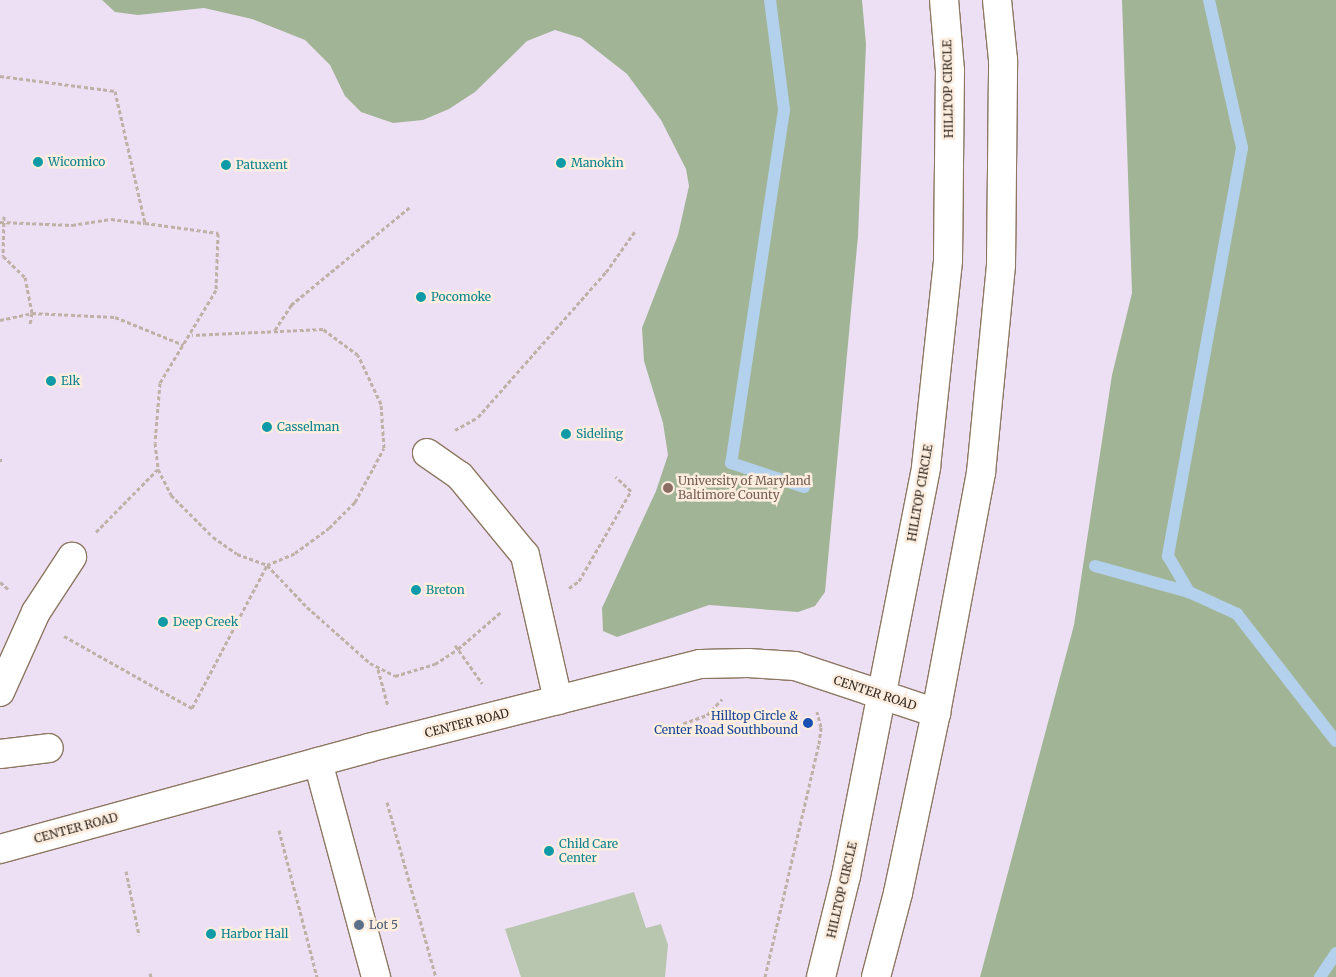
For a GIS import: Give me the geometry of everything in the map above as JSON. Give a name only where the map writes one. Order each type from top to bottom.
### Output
[{"type":"street","name":"HILLTOP CIRCLE","points":[[821,977],[882,695],[926,467],[948,260],[950,71],[944,0]]},
{"type":"street","points":[[876,977],[898,893],[936,713],[981,473],[1001,264],[1003,60],[997,0]]},
{"type":"street","points":[[427,453],[460,476],[525,555],[558,700]]},
{"type":"street","points":[[0,692],[36,612],[72,557]]},
{"type":"street","name":"CENTER ROAD","points":[[0,849],[318,762],[700,664],[748,663],[795,666],[936,713]]},
{"type":"street","points":[[0,754],[49,748]]},
{"type":"street","points":[[318,762],[376,977]]},
{"type":"path","points":[[0,76],[115,91],[145,224]]},
{"type":"path","points":[[274,331],[290,305],[410,207]]},
{"type":"path","points":[[4,216],[2,222],[3,256],[26,277],[32,313],[30,324]]},
{"type":"path","points":[[2,222],[72,225],[111,219],[218,231],[216,290],[191,335],[160,383],[155,443],[158,469],[171,494],[213,537],[237,554],[267,565],[307,607],[378,668],[395,676],[435,664],[458,649],[505,609]]},
{"type":"path","points":[[384,448],[427,453],[435,442],[478,416],[606,272],[636,230]]},
{"type":"path","points":[[0,320],[32,313],[115,317],[184,345]]},
{"type":"path","points":[[74,644],[192,708],[267,565],[295,553],[329,528],[355,502],[384,448],[381,404],[358,355],[324,330],[191,335]]},
{"type":"path","points":[[72,557],[158,469]]},
{"type":"path","points":[[534,596],[560,595],[579,581],[631,491],[616,477]]},
{"type":"path","points":[[455,645],[483,684]]},
{"type":"path","points":[[378,668],[389,711]]},
{"type":"path","points":[[671,728],[707,715],[725,696]]},
{"type":"path","points":[[765,977],[819,744],[820,716],[813,706]]},
{"type":"path","points":[[387,802],[436,977]]},
{"type":"path","points":[[279,830],[317,977]]},
{"type":"path","points":[[126,871],[139,934]]},
{"type":"shaded area","name":"University of Maryland Baltimore County","points":[[0,0],[1336,0],[1336,977],[0,977]]},
{"type":"green space","points":[[102,0],[862,0],[866,44],[858,236],[825,592],[815,606],[798,612],[709,605],[617,637],[603,631],[602,608],[656,491],[668,455],[663,423],[644,361],[642,328],[678,235],[689,186],[686,169],[661,120],[627,74],[581,38],[555,30],[527,41],[475,92],[449,109],[423,120],[393,123],[361,112],[345,96],[330,65],[305,40],[252,19],[204,8],[138,15],[115,12]]},
{"type":"green space","points":[[1122,0],[1336,0],[1336,977],[980,977],[1074,625],[1112,375],[1132,293]]},
{"type":"green space","points":[[634,892],[646,928],[661,924],[668,945],[665,977],[521,977],[505,929]]},
{"type":"waterway","points":[[770,0],[784,110],[731,463],[804,487]]},
{"type":"waterway","points":[[1209,0],[1242,148],[1168,556],[1189,592],[1237,614],[1336,741]]},
{"type":"waterway","points":[[1095,566],[1189,592]]},
{"type":"waterway","points":[[1320,977],[1336,953]]},
{"type":"place","name":"Wicomico","points":[[38,162]]},
{"type":"place","name":"Manokin","points":[[561,163]]},
{"type":"place","name":"Patuxent","points":[[226,165]]},
{"type":"place","name":"Pocomoke","points":[[421,297]]},
{"type":"place","name":"Elk","points":[[51,381]]},
{"type":"place","name":"Casselman","points":[[267,427]]},
{"type":"place","name":"Sideling","points":[[566,434]]},
{"type":"place","name":"University of Maryland Baltimore County","points":[[668,488]]},
{"type":"place","name":"Breton","points":[[416,590]]},
{"type":"place","name":"Deep Creek","points":[[163,622]]},
{"type":"place","name":"Hilltop Circle & Center Road Southbound","points":[[808,723]]},
{"type":"place","name":"Child Care Center","points":[[549,851]]},
{"type":"place","name":"Lot 5","points":[[359,925]]},
{"type":"place","name":"Harbor Hall","points":[[211,934]]}]
